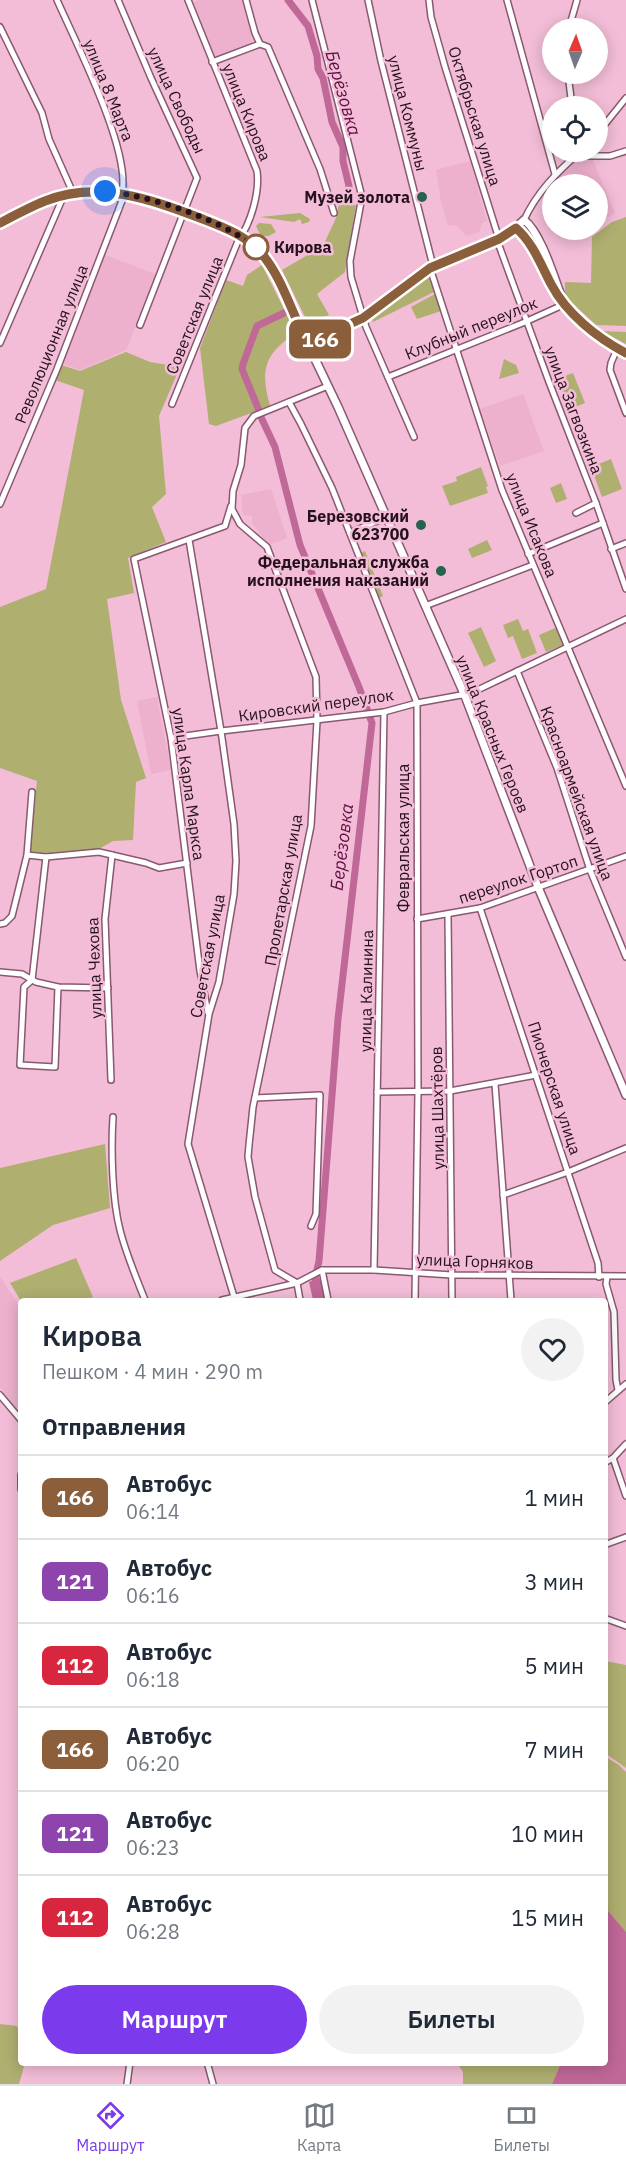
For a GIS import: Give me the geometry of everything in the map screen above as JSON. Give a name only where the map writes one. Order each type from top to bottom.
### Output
[{"type":"main road","points":[[0,223],[46,200],[89,191],[124,193],[185,212],[242,236]]},
{"type":"main road","points":[[308,343],[363,318],[432,267],[498,240],[524,220],[529,224],[564,302],[591,329],[626,353]]},
{"type":"main road","points":[[516,228],[528,240],[548,269]]},
{"type":"main road","name":"улица Красных Героев","points":[[242,236],[269,263],[328,386],[465,696],[537,887],[626,1095]]},
{"type":"street","name":"улица 8 Марта","points":[[57,0],[112,129],[119,154],[124,193]]},
{"type":"street","name":"улица Свободы","points":[[118,0],[197,178],[185,212]]},
{"type":"street","name":"улица Кирова","points":[[188,0],[257,171],[259,184],[242,236]]},
{"type":"street","points":[[246,0],[260,44]]},
{"type":"street","points":[[312,0],[362,196],[350,261],[351,277],[363,318],[414,437]]},
{"type":"street","name":"улица Коммуны","points":[[368,0],[432,267]]},
{"type":"street","name":"Октябрьская улица","points":[[429,0],[431,17],[445,67],[498,240]]},
{"type":"street","points":[[507,0],[555,174],[569,162]]},
{"type":"street","points":[[572,18],[577,0]]},
{"type":"street","points":[[0,27],[42,113],[49,138],[73,193]]},
{"type":"street","points":[[212,62],[260,44],[268,47],[320,169],[334,213]]},
{"type":"street","points":[[608,120],[626,98]]},
{"type":"street","points":[[608,156],[626,151]]},
{"type":"street","points":[[524,220],[542,191]]},
{"type":"street","name":"Революционная улица","points":[[0,504],[57,369],[124,193]]},
{"type":"street","points":[[0,342],[64,195]]},
{"type":"street","points":[[140,326],[185,212]]},
{"type":"street","name":"Советская улица","points":[[172,404],[242,236]]},
{"type":"street","name":"улица Загвозкина","points":[[498,240],[626,589]]},
{"type":"street","name":"улица Исакова","points":[[432,267],[455,348],[502,490],[626,786]]},
{"type":"street","name":"Клубный переулок","points":[[388,377],[455,348],[527,321],[564,302]]},
{"type":"street","points":[[617,349],[610,367],[626,412]]},
{"type":"street","points":[[189,540],[225,526],[241,465],[245,428],[254,416],[328,386]]},
{"type":"street","name":"Февральская улица","points":[[286,404],[302,424],[322,467],[417,703],[418,1092],[415,1298]]},
{"type":"street","points":[[576,513],[596,503]]},
{"type":"street","name":"Пролетарская улица","points":[[232,504],[232,509],[240,524],[267,547],[316,677],[317,721],[311,826],[255,1098],[248,1157],[255,1197],[275,1270],[282,1276],[297,1282]]},
{"type":"street","points":[[350,533],[386,517]]},
{"type":"street","points":[[528,554],[603,523]]},
{"type":"street","name":"Советская улица","points":[[189,540],[221,731],[234,824],[236,861],[234,894],[219,982],[209,1014],[188,1144],[234,1298]]},
{"type":"street","name":"улица Карла Маркса","points":[[189,540],[134,559],[171,738],[200,971],[209,1014]]},
{"type":"street","points":[[611,549],[626,543]]},
{"type":"street","points":[[425,606],[533,565]]},
{"type":"street","name":"Кировский переулок","points":[[171,738],[384,712],[417,703],[465,696],[626,619]]},
{"type":"street","name":"Красноармейская улица","points":[[517,671],[557,768],[590,870],[626,957]]},
{"type":"street","name":"улица Калинина","points":[[374,1270],[384,712]]},
{"type":"street","points":[[0,924],[5,923],[12,916],[27,855],[32,792]]},
{"type":"street","points":[[27,855],[46,857],[99,852],[159,868],[187,863]]},
{"type":"street","name":"улица Чехова","points":[[111,1080],[105,920],[112,855]]},
{"type":"street","name":"переулок Гортоп","points":[[417,919],[480,908],[626,856]]},
{"type":"street","points":[[46,857],[32,980],[24,987],[20,1065],[55,1067],[58,987]]},
{"type":"street","name":"Пионерская улица","points":[[480,908],[598,1263],[598,1277]]},
{"type":"street","name":"улица Шахтёров","points":[[448,915],[452,1298]]},
{"type":"street","points":[[0,972],[22,974],[32,980],[58,987],[108,988]]},
{"type":"street","points":[[377,1092],[450,1091],[536,1075]]},
{"type":"street","points":[[495,1084],[511,1298]]},
{"type":"street","points":[[255,1098],[320,1095],[316,1214],[311,1226]]},
{"type":"street","points":[[113,1117],[111,1141],[119,1227],[126,1252],[145,1298]]},
{"type":"street","points":[[503,1196],[626,1148]]},
{"type":"street","points":[[238,1298],[297,1282],[322,1270],[328,1298]]},
{"type":"street","name":"улица Горняков","points":[[322,1270],[374,1270],[452,1275],[626,1276]]},
{"type":"street","points":[[607,1277],[606,1284],[614,1312],[618,1390]]},
{"type":"street","points":[[297,1282],[300,1298]]},
{"type":"street","points":[[608,1399],[626,1384]]},
{"type":"street","points":[[0,1395],[18,1416]]},
{"type":"street","points":[[608,1461],[626,1444]]},
{"type":"street","points":[[613,1458],[626,1496]]},
{"type":"street","points":[[608,1544],[626,1537]]},
{"type":"street","points":[[608,1619],[626,1626]]},
{"type":"street","points":[[127,2084],[129,2066]]},
{"type":"street","points":[[208,2066],[213,2084]]},
{"type":"shaded area","points":[[198,0],[242,0],[253,44],[216,58],[194,2]]},
{"type":"shaded area","points":[[470,161],[487,221],[483,222],[479,232],[466,236],[458,226],[448,225],[441,202],[436,170]]},
{"type":"shaded area","points":[[572,162],[594,162],[599,174],[559,174]]},
{"type":"shaded area","points":[[608,196],[615,213],[608,217]]},
{"type":"shaded area","points":[[339,204],[356,205],[345,272],[317,294],[329,315],[308,323],[282,270],[323,246],[336,218]]},
{"type":"shaded area","points":[[300,213],[310,219],[309,222],[302,224],[300,219],[294,222],[260,217]]},
{"type":"shaded area","points":[[626,217],[626,326],[596,325],[565,294],[565,282],[591,283],[592,240],[608,240],[608,225]]},
{"type":"shaded area","points":[[259,223],[271,224],[276,232],[269,236],[261,236],[256,226]]},
{"type":"shaded area","points":[[105,255],[157,275],[126,350],[80,370],[62,363]]},
{"type":"shaded area","points":[[262,265],[296,333],[277,348],[267,364],[265,382],[270,406],[216,426],[209,424],[200,348],[226,280],[243,286],[247,275]]},
{"type":"shaded area","points":[[428,275],[434,292],[373,322],[372,319]]},
{"type":"shaded area","points":[[435,294],[441,311],[417,319],[411,307]]},
{"type":"shaded area","points":[[601,331],[626,332],[626,344]]},
{"type":"shaded area","points":[[126,352],[150,362],[180,367],[159,416],[166,494],[152,507],[166,542],[128,558],[134,593],[107,599],[121,700],[146,778],[136,782],[133,840],[113,841],[99,849],[49,854],[30,852],[37,781],[0,768],[0,607],[46,589],[84,390],[55,380],[61,365],[80,371]]},
{"type":"shaded area","points":[[504,359],[516,365],[519,373],[499,379]]},
{"type":"shaded area","points":[[573,373],[585,403],[568,410],[557,379]]},
{"type":"shaded area","points":[[523,394],[544,451],[500,466],[480,409]]},
{"type":"shaded area","points":[[611,459],[622,489],[602,497],[591,467]]},
{"type":"shaded area","points":[[481,467],[488,486],[486,487],[488,493],[450,506],[442,486],[457,481],[456,477]]},
{"type":"shaded area","points":[[561,483],[567,499],[556,503],[550,488]]},
{"type":"shaded area","points":[[271,489],[287,538],[269,545],[252,523],[252,516],[243,515],[241,495]]},
{"type":"shaded area","points":[[487,540],[492,550],[472,558],[468,549]]},
{"type":"shaded area","points":[[365,551],[383,596],[379,598],[361,553]]},
{"type":"shaded area","points":[[518,619],[523,631],[528,629],[537,653],[522,659],[513,636],[508,638],[503,625]]},
{"type":"shaded area","points":[[481,627],[496,661],[484,667],[468,633]]},
{"type":"shaded area","points":[[558,627],[565,644],[546,652],[539,635]]},
{"type":"shaded area","points":[[157,697],[171,770],[151,774],[137,701]]},
{"type":"shaded area","points":[[105,1144],[110,1208],[53,1225],[0,1261],[0,1168]]},
{"type":"shaded area","points":[[76,1258],[93,1297],[19,1298],[10,1283]]},
{"type":"shaded area","points":[[0,1277],[18,1304],[18,1410],[0,1387]]},
{"type":"shaded area","points":[[320,1278],[325,1298],[313,1298],[309,1282]]},
{"type":"shaded area","points":[[608,1662],[626,1665],[626,1768],[608,1755]]},
{"type":"shaded area","points":[[608,1758],[626,1772],[626,1932],[608,1911]]},
{"type":"shaded area","points":[[608,1911],[626,1932],[626,2084],[552,2084],[560,2066],[608,2066]]},
{"type":"shaded area","points":[[0,2024],[17,2026],[18,2066],[24,2066],[19,2084],[0,2084]]},
{"type":"shaded area","points":[[459,2066],[560,2066],[552,2084],[463,2084],[463,2072]]},
{"type":"waterway","name":"Берёзовка","points":[[288,0],[308,26],[317,56],[318,69],[323,78],[332,122],[343,147],[343,161],[349,186],[347,202]]},
{"type":"waterway","name":"Берёзовка","points":[[260,413],[242,369],[243,364],[257,326],[284,313]]},
{"type":"waterway","name":"Берёзовка","points":[[260,415],[275,447],[300,545],[372,723],[338,1019],[319,1261],[315,1279],[319,1298]]},
{"type":"bus line","name":"166","points":[[0,223],[46,200],[73,193],[105,191],[138,196],[224,227],[242,236],[261,252],[269,263],[308,343],[363,318],[430,268],[499,239],[516,228],[528,240],[552,286],[565,304],[599,336],[626,353]]},
{"type":"place","name":"Музей золота","points":[[422,197]]},
{"type":"place","name":"Кирова","points":[[256,247]]},
{"type":"place","name":"Березовский 623700","points":[[421,525]]},
{"type":"place","name":"Федеральная служба исполнения наказаний","points":[[441,571]]},
{"type":"route","points":[[105,191],[138,196],[185,212],[224,227],[242,236],[256,247]]}]
